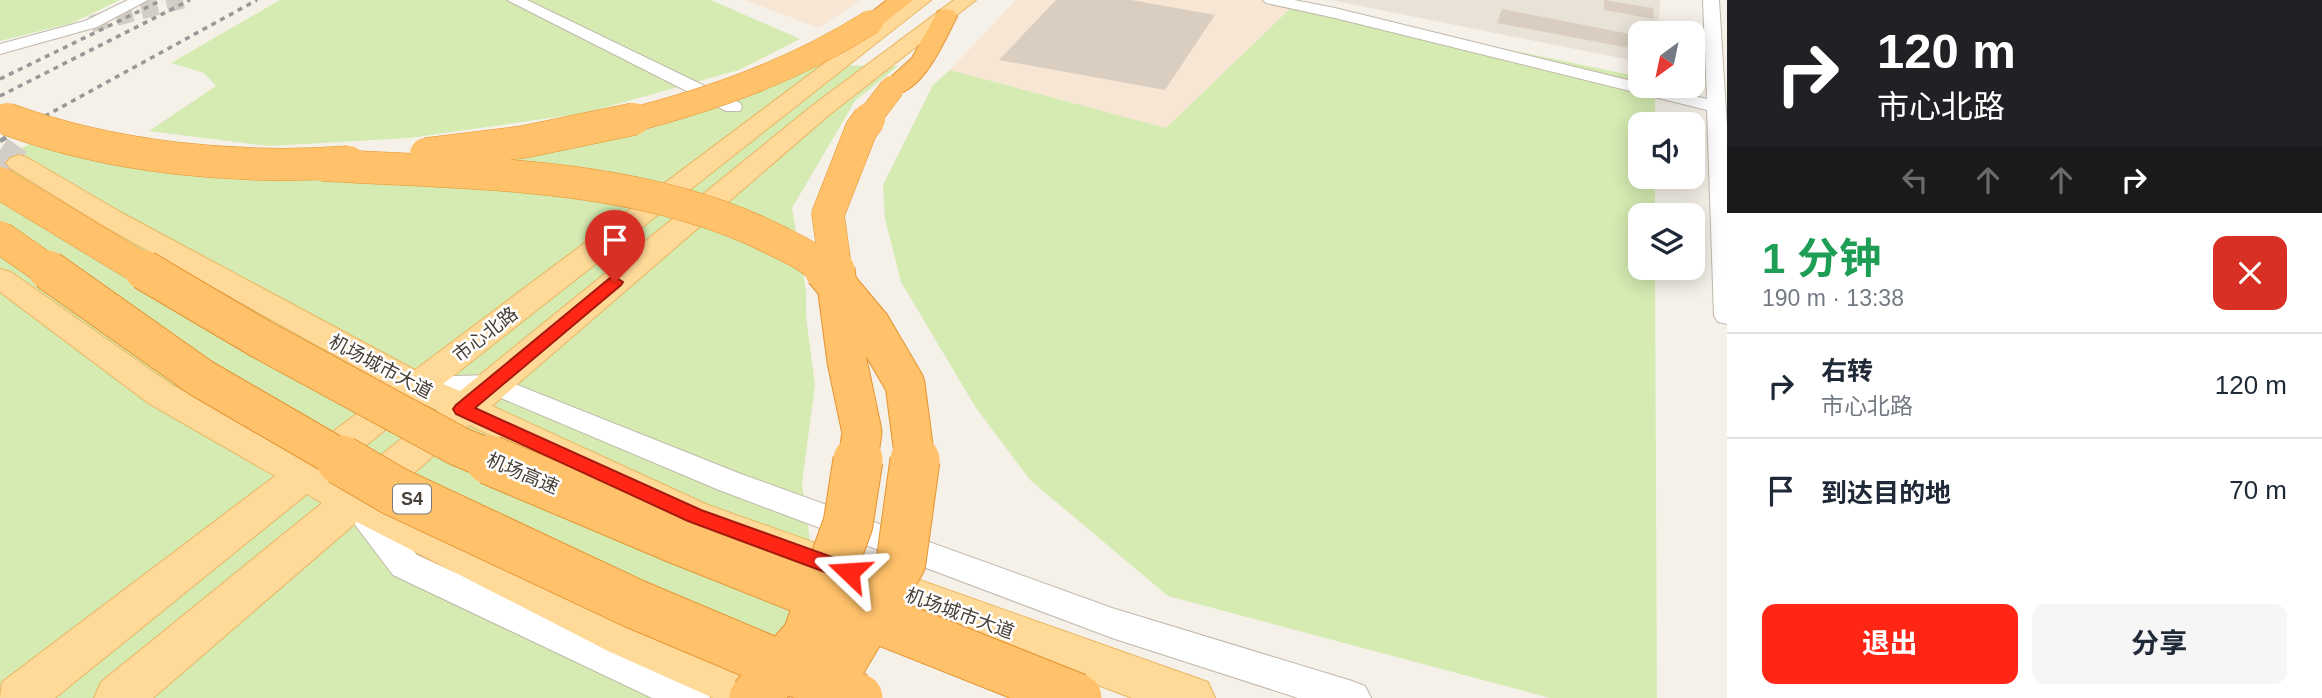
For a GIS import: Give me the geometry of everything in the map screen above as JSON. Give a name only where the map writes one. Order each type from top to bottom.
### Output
[{"type":"highway","points":[[322,165],[531,142],[672,110],[807,59],[871,22],[902,0]]},
{"type":"highway","points":[[754,698],[807,637],[848,524],[862,432],[847,361],[828,214],[861,130],[892,88],[922,62],[944,5]]},
{"type":"highway","points":[[0,117],[37,132],[111,150],[206,161],[517,177],[632,192],[715,213],[758,231],[816,261],[872,326],[905,384],[915,463],[901,562],[820,698]]},
{"type":"highway","name":"机场高速","points":[[10,173],[78,232],[261,339],[458,446],[677,539],[1078,698]]},
{"type":"highway","name":"S4","points":[[0,237],[201,378],[394,491],[635,604],[858,698]]},
{"type":"main road","points":[[118,698],[944,5]]},
{"type":"main road","name":"市心北路","points":[[19,698],[417,386],[944,5]]},
{"type":"main road","name":"机场城市大道","points":[[10,173],[112,219],[462,409],[694,516],[1192,698]]},
{"type":"main road","points":[[0,278],[160,394],[352,501],[624,637],[765,698]]},
{"type":"street","points":[[0,48],[91,24],[140,0]]},
{"type":"street","points":[[515,0],[733,107]]},
{"type":"street","points":[[1271,0],[1716,107]]},
{"type":"street","points":[[1710,0],[1727,316]]},
{"type":"street","points":[[417,386],[492,384],[730,482],[1087,613],[1352,698]]},
{"type":"street","points":[[352,501],[405,565],[691,698]]},
{"type":"shaded area","points":[[745,0],[861,0],[819,28]]},
{"type":"shaded area","points":[[1016,0],[1270,0],[1294,5],[1166,128],[950,70]]},
{"type":"shaded area","points":[[1331,0],[1660,0],[1659,21],[1628,21],[1628,60]]},
{"type":"green space","points":[[0,0],[120,0],[72,23],[0,41]]},
{"type":"green space","points":[[280,0],[711,0],[800,39],[739,70],[585,113],[410,138],[269,146],[149,131],[216,86],[204,73],[171,63]]},
{"type":"green space","points":[[1294,5],[1628,75],[1628,98],[1655,98],[1655,112],[1628,112],[1628,189],[1655,189],[1655,203],[1628,203],[1628,280],[1655,280],[1657,698],[1550,698],[1168,596],[1030,480],[976,408],[901,282],[885,219],[883,185],[933,85],[950,70],[1166,128]]},
{"type":"green space","points":[[811,65],[898,66],[855,101],[792,208],[806,290],[806,317],[815,385],[802,483],[832,698],[0,698],[0,160],[35,141],[464,163]]},
{"type":"building","points":[[1056,0],[1131,0],[1215,15],[1165,90],[999,60]]},
{"type":"building","points":[[1604,0],[1653,8],[1654,19],[1604,10]]},
{"type":"building","points":[[1502,9],[1628,34],[1628,48],[1497,23]]},
{"type":"tunnel","points":[[91,24],[183,0]]},
{"type":"tunnel","points":[[0,150],[19,163]]},
{"type":"railway","points":[[0,79],[162,0]]},
{"type":"railway","points":[[0,96],[190,0]]},
{"type":"railway","points":[[36,121],[257,0]]},
{"type":"railway","points":[[0,141],[39,119]]},
{"type":"route","points":[[615,282],[462,409],[694,516],[849,572]]}]
